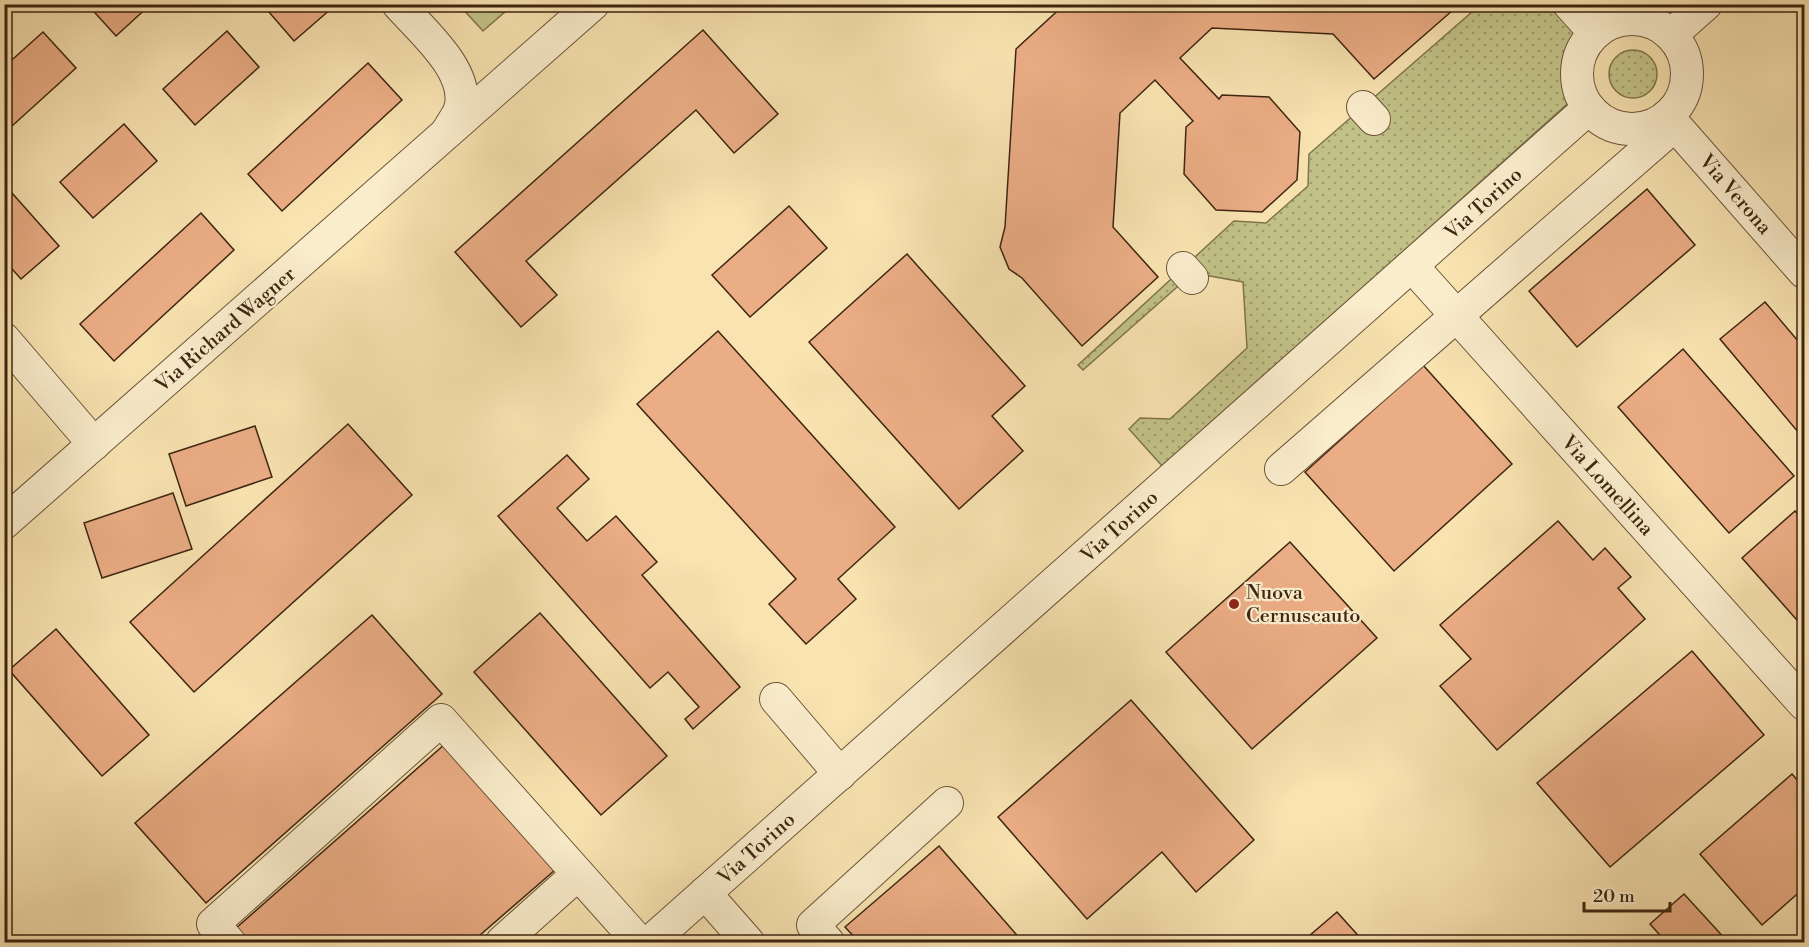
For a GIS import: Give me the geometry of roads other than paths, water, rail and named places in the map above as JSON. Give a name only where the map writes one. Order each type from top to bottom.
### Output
[{"type":"street","points":[[398,4],[452,64]]},
{"type":"street","name":"Via Richard Wagner","points":[[4,523],[593,4]]},
{"type":"street","points":[[1569,4],[1594,33]]},
{"type":"street","points":[[1671,35],[1706,4]]},
{"type":"street","points":[[1281,469],[1456,316],[1671,121],[1680,103],[1688,75],[1686,60],[1671,35],[1658,25],[1633,20],[1608,24],[1594,33],[1584,46],[1578,62],[1577,78],[1581,94],[1589,108],[1613,126],[1628,129],[1671,121]]},
{"type":"street","name":"Via Richard Wagner","points":[[452,64],[480,72],[503,70],[529,62]]},
{"type":"street","name":"Via Richard Wagner","points":[[445,135],[460,110],[461,84],[452,64]]},
{"type":"street","name":"Via Torino","points":[[650,942],[1589,108]]},
{"type":"street","name":"Via Verona","points":[[1671,121],[1804,272]]},
{"type":"street","name":"Via Lomellina","points":[[1412,266],[1804,704]]},
{"type":"street","points":[[4,339],[94,444]]},
{"type":"street","points":[[776,699],[840,774]]},
{"type":"street","points":[[229,942],[213,924],[441,720],[639,942]]},
{"type":"street","points":[[828,942],[813,926],[947,803]]},
{"type":"street","points":[[502,942],[578,874]]},
{"type":"street","points":[[705,893],[748,942]]},
{"type":"place","name":"Nuova Cernuscauto","points":[[1234,604]]}]
